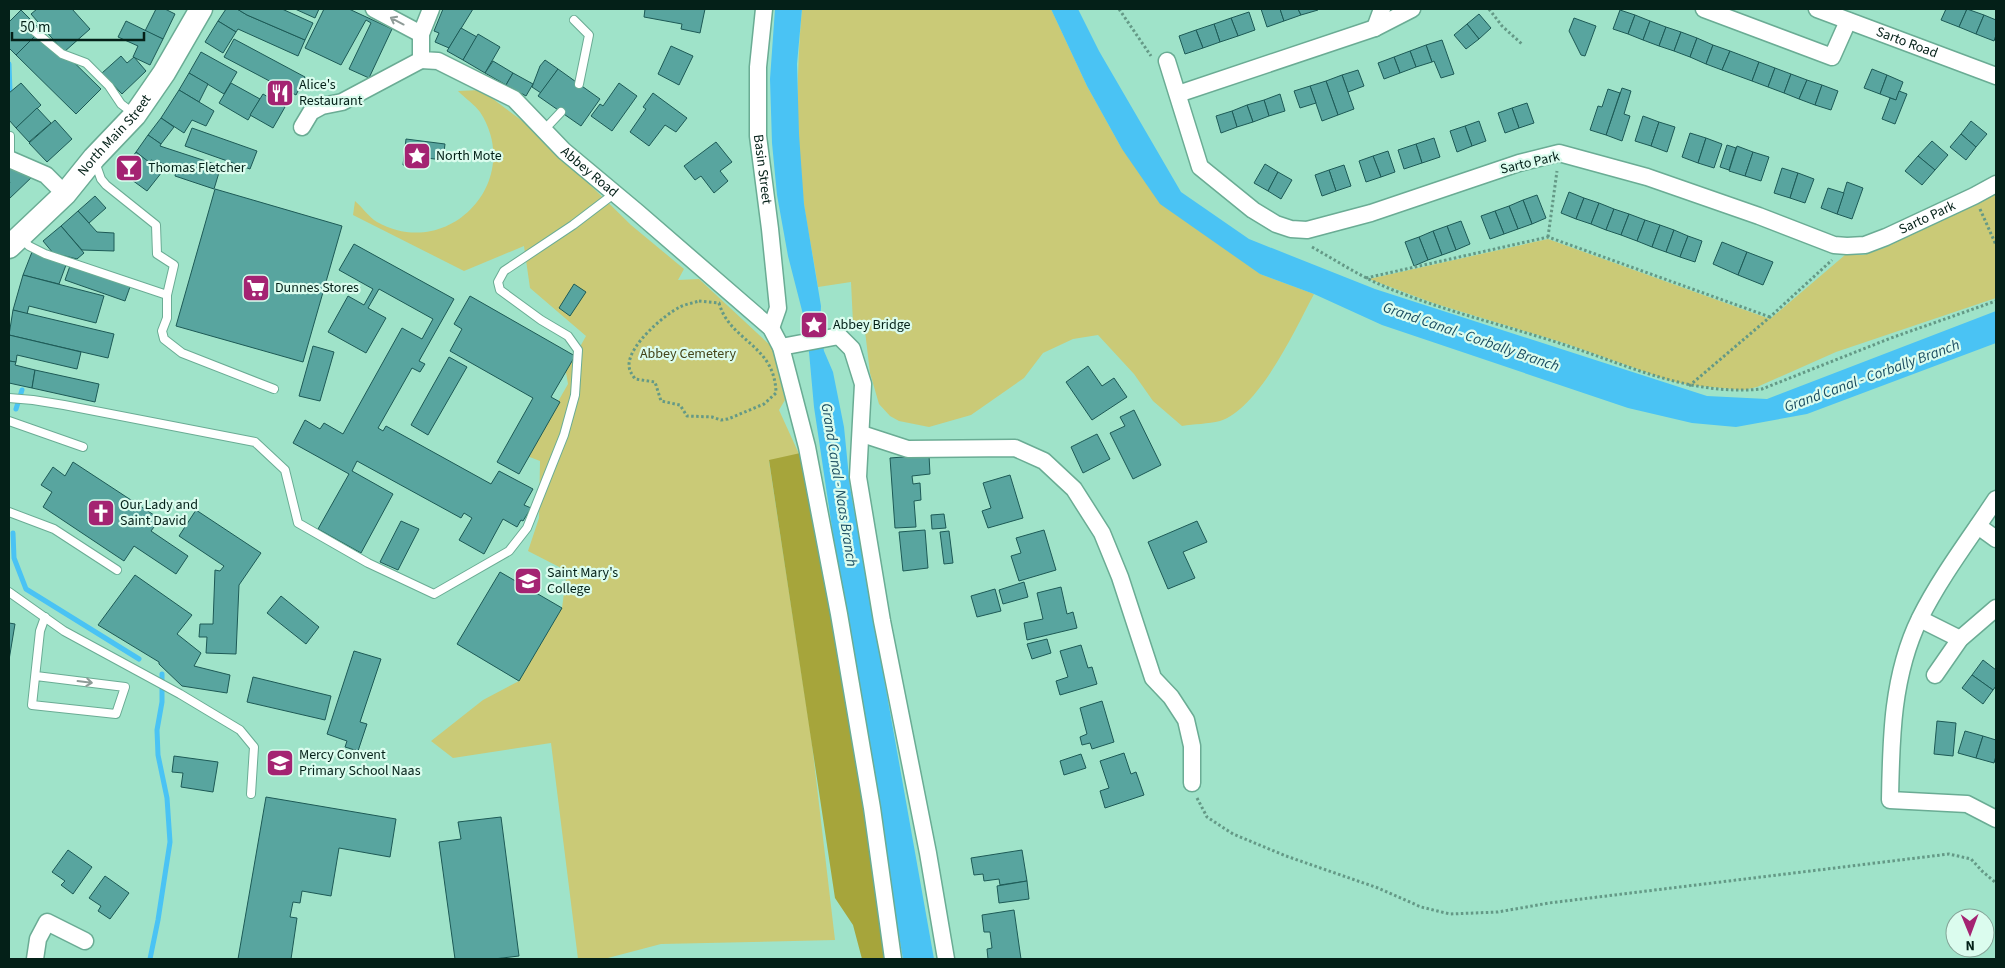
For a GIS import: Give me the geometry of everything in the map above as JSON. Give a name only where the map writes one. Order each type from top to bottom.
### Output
[{"type":"main road","name":"North Main Street","points":[[14,242],[65,194],[94,158],[135,115],[164,73],[201,9]]},
{"type":"street","points":[[374,9],[421,34]]},
{"type":"street","points":[[302,127],[311,112],[322,106],[342,102],[421,60],[421,34],[431,9]]},
{"type":"street","name":"Basin Street","points":[[764,9],[758,67],[758,136],[778,308],[771,328]]},
{"type":"street","points":[[1375,28],[1382,9]]},
{"type":"street","points":[[1178,94],[1375,28],[1412,9]]},
{"type":"street","points":[[1704,9],[1832,57],[1848,21]]},
{"type":"street","name":"Sarto Road","points":[[1818,9],[1996,76]]},
{"type":"street","name":"Sarto Park","points":[[1160,59],[1178,94],[1200,167],[1252,210],[1276,224],[1291,229],[1307,230],[1371,213],[1519,163],[1560,153],[1647,177],[1759,216],[1834,245],[1847,246],[1865,245],[1886,238],[1996,184]]},
{"type":"street","name":"Abbey Road","points":[[421,60],[438,61],[514,100],[564,151],[771,328],[788,345],[790,400],[807,447],[839,614],[872,808],[893,959]]},
{"type":"street","points":[[9,159],[46,175],[65,194]]},
{"type":"street","points":[[788,345],[839,336],[852,349],[863,384],[862,434],[858,477],[882,621],[928,853],[946,959]]},
{"type":"street","points":[[862,434],[908,449],[1015,448],[1044,460],[1074,489],[1102,532],[1118,571],[1153,678],[1171,697],[1186,720],[1192,746],[1192,783]]},
{"type":"street","points":[[1996,498],[1932,596],[1920,619],[1903,663],[1895,702],[1890,744],[1892,805],[1968,804],[1996,818]]},
{"type":"street","points":[[1978,526],[1996,539]]},
{"type":"street","points":[[1935,675],[1960,639],[1996,608]]},
{"type":"street","points":[[1920,619],[1960,639]]},
{"type":"street","points":[[35,959],[38,939],[47,922],[85,941]]},
{"type":"lane","points":[[574,20],[588,35],[579,84]]},
{"type":"lane","points":[[28,25],[62,54],[86,63],[109,86],[121,104],[135,115]]},
{"type":"lane","points":[[544,130],[561,112]]},
{"type":"lane","points":[[9,159],[10,136]]},
{"type":"lane","points":[[94,158],[101,179],[106,186],[156,225],[156,254],[174,265],[167,295],[167,318],[162,330],[164,339],[182,353],[274,390]]},
{"type":"lane","points":[[9,398],[33,400],[255,442],[285,470],[298,523],[368,563],[434,594],[509,550],[527,528],[564,435],[575,395],[578,350],[568,336],[541,320],[500,290],[498,282],[504,271],[573,225],[614,193]]},
{"type":"lane","points":[[14,242],[167,295]]},
{"type":"lane","points":[[9,421],[83,447]]},
{"type":"lane","points":[[9,512],[54,529],[117,570]]},
{"type":"lane","points":[[9,592],[64,631],[180,694],[240,730],[254,747],[251,794]]},
{"type":"lane","points":[[36,676],[125,687],[116,714],[32,706],[40,631],[45,618]]},
{"type":"path","points":[[1119,9],[1160,59]]},
{"type":"path","points":[[1490,9],[1502,26],[1523,46]]},
{"type":"path","points":[[1548,237],[1560,153]]},
{"type":"path","points":[[1974,196],[1996,245]]},
{"type":"path","points":[[1366,278],[1548,237],[1770,317]]},
{"type":"path","points":[[1305,243],[1366,278],[1432,304],[1566,345],[1689,386],[1743,391],[1762,389],[1891,338],[1996,301]]},
{"type":"path","points":[[1689,386],[1770,317],[1847,246]]},
{"type":"path","points":[[699,301],[719,303],[721,311],[728,320],[770,364],[776,393],[764,404],[728,419],[721,420],[712,417],[687,416],[680,405],[661,401],[655,382],[635,379],[630,371],[629,363],[632,351],[668,315],[682,306],[699,301]]},
{"type":"path","points":[[1192,783],[1197,800],[1207,817],[1233,834],[1286,856],[1378,888],[1422,907],[1450,914],[1498,912],[1549,903],[1949,854],[1971,859],[1996,883]]},
{"type":"green space","points":[[802,9],[1051,9],[1087,86],[1122,149],[1260,274],[1314,294],[1275,366],[1249,401],[1220,421],[1182,426],[1153,401],[1134,374],[1098,335],[1073,339],[1043,353],[1024,378],[971,415],[929,427],[899,421],[890,416],[879,404],[870,373],[865,331],[853,323],[851,282],[818,287],[804,204],[799,155],[798,82]]},
{"type":"green space","name":"Abbey Cemetery","points":[[481,90],[533,129],[631,225],[684,269],[678,280],[699,279],[772,347],[785,400],[779,410],[799,454],[769,461],[811,736],[835,940],[661,944],[604,959],[578,959],[551,743],[453,758],[431,741],[483,700],[519,681],[562,608],[567,571],[528,551],[539,518],[540,461],[527,456],[568,384],[566,372],[586,336],[530,288],[524,246],[464,271],[353,215],[355,201],[377,222],[404,232],[429,231],[453,223],[472,208],[486,188],[493,164],[491,138],[480,112],[458,91]]},
{"type":"green space","points":[[1996,193],[1996,298],[1836,352],[1757,387],[1743,390],[1689,385],[1668,380],[1567,344],[1433,303],[1369,279],[1548,239],[1770,319],[1845,255],[1863,255],[1884,248]]},
{"type":"shaded area","points":[[814,450],[891,959],[862,959],[853,925],[835,898],[769,460]]},
{"type":"water","name":"Grand Canal - Naas Branch","points":[[775,9],[802,9],[797,64],[799,134],[804,204],[821,306],[820,328],[824,351],[833,372],[844,427],[850,487],[934,959],[903,959],[855,682],[814,407],[807,330],[788,256],[777,195],[772,143],[770,79]]},
{"type":"water","name":"Grand Canal - Corbally Branch","points":[[1051,9],[1078,9],[1099,51],[1181,192],[1249,239],[1375,289],[1707,396],[1767,399],[1996,311],[1996,343],[1807,414],[1736,427],[1692,423],[1628,408],[1382,325],[1314,294],[1260,274],[1160,204],[1122,149],[1087,86]]},
{"type":"building","points":[[37,9],[72,9],[90,29],[64,52],[31,14]]},
{"type":"building","points":[[156,9],[165,9],[175,14],[163,39],[145,31]]},
{"type":"building","points":[[226,9],[237,9],[305,40],[298,56],[238,29],[236,32],[218,21]]},
{"type":"building","points":[[237,9],[282,9],[313,23],[305,40]]},
{"type":"building","points":[[295,9],[319,9],[315,18]]},
{"type":"building","points":[[324,9],[349,9],[392,29],[369,78],[349,69],[371,23],[366,20],[341,65],[305,48]]},
{"type":"building","points":[[443,9],[473,9],[449,48],[435,42],[439,33],[434,31]]},
{"type":"building","points":[[645,9],[705,9],[700,33],[681,29],[682,24],[644,17]]},
{"type":"building","points":[[1261,9],[1280,9],[1284,21],[1267,27]]},
{"type":"building","points":[[1280,9],[1298,9],[1301,15],[1284,21]]},
{"type":"building","points":[[1298,9],[1317,9],[1318,10],[1301,15]]},
{"type":"building","points":[[1946,9],[1967,9],[1959,27],[1941,20]]},
{"type":"building","points":[[1967,9],[1984,15],[1976,34],[1959,27]]},
{"type":"building","points":[[21,10],[41,30],[16,55],[9,48],[9,22]]},
{"type":"building","points":[[1620,10],[1635,15],[1628,34],[1613,29]]},
{"type":"building","points":[[1249,12],[1255,30],[1238,36],[1231,18]]},
{"type":"building","points":[[1479,14],[1491,28],[1479,39],[1467,24]]},
{"type":"building","points":[[1635,15],[1650,21],[1643,40],[1628,34]]},
{"type":"building","points":[[1984,15],[1996,20],[1994,41],[1976,34]]},
{"type":"building","points":[[1231,18],[1238,36],[1220,42],[1214,24]]},
{"type":"building","points":[[1574,18],[1596,26],[1585,56],[1581,55],[1569,31]]},
{"type":"building","points":[[126,21],[163,39],[150,65],[133,57],[138,46],[118,37]]},
{"type":"building","points":[[218,21],[236,32],[223,53],[205,42]]},
{"type":"building","points":[[1650,21],[1666,27],[1659,46],[1643,40]]},
{"type":"building","points":[[1214,24],[1220,42],[1203,48],[1196,30]]},
{"type":"building","points":[[1467,24],[1479,39],[1466,49],[1454,35]]},
{"type":"building","points":[[1666,27],[1681,32],[1674,51],[1659,46]]},
{"type":"building","points":[[461,28],[477,37],[463,60],[447,51]]},
{"type":"building","points":[[41,30],[101,89],[76,114],[16,55]]},
{"type":"building","points":[[1196,30],[1203,48],[1185,54],[1179,36]]},
{"type":"building","points":[[1681,32],[1697,38],[1690,57],[1674,51]]},
{"type":"building","points":[[478,34],[500,47],[485,73],[463,60]]},
{"type":"building","points":[[1697,38],[1713,45],[1706,64],[1690,57]]},
{"type":"building","points":[[234,39],[305,77],[296,95],[224,57]]},
{"type":"building","points":[[1442,40],[1454,74],[1441,78],[1434,61],[1432,62],[1426,45]]},
{"type":"building","points":[[1426,45],[1432,62],[1416,67],[1410,51]]},
{"type":"building","points":[[1713,45],[1730,51],[1722,70],[1706,64]]},
{"type":"building","points":[[671,46],[693,56],[679,85],[658,74]]},
{"type":"building","points":[[1410,51],[1416,67],[1400,73],[1394,57]]},
{"type":"building","points":[[1730,51],[1759,62],[1752,81],[1722,70]]},
{"type":"building","points":[[201,52],[237,72],[224,94],[189,73]]},
{"type":"building","points":[[121,56],[127,63],[134,57],[146,71],[122,94],[102,73]]},
{"type":"building","points":[[1394,57],[1400,73],[1384,79],[1378,63]]},
{"type":"building","points":[[545,60],[558,69],[541,93],[532,87],[540,66]]},
{"type":"building","points":[[493,61],[513,73],[506,85],[485,73]]},
{"type":"building","points":[[1759,62],[1775,68],[1768,87],[1752,81]]},
{"type":"building","points":[[1775,68],[1791,74],[1784,93],[1768,87]]},
{"type":"building","points":[[558,69],[600,99],[581,126],[538,96]]},
{"type":"building","points":[[1872,69],[1887,75],[1880,94],[1864,88]]},
{"type":"building","points":[[1358,70],[1364,86],[1348,92],[1342,75]]},
{"type":"building","points":[[189,73],[208,84],[199,102],[179,90]]},
{"type":"building","points":[[513,73],[533,84],[526,96],[506,85]]},
{"type":"building","points":[[1791,74],[1807,80],[1799,99],[1784,93]]},
{"type":"building","points":[[1342,75],[1354,109],[1338,115],[1326,81]]},
{"type":"building","points":[[1887,75],[1903,82],[1896,100],[1880,94]]},
{"type":"building","points":[[1807,80],[1822,85],[1815,105],[1799,99]]},
{"type":"building","points":[[1326,81],[1338,115],[1322,121],[1310,86]]},
{"type":"building","points":[[21,83],[41,105],[16,128],[9,120],[9,93]]},
{"type":"building","points":[[231,83],[260,99],[248,120],[219,103]]},
{"type":"building","points":[[619,83],[637,96],[612,131],[591,116],[600,104],[603,106]]},
{"type":"building","points":[[1822,85],[1838,91],[1831,110],[1815,105]]},
{"type":"building","points":[[1310,86],[1316,103],[1300,108],[1294,91]]},
{"type":"building","points":[[1622,88],[1631,91],[1624,114],[1630,116],[1622,141],[1606,135]]},
{"type":"building","points":[[1608,89],[1620,93],[1606,135],[1590,130],[1598,106],[1602,107]]},
{"type":"building","points":[[179,90],[214,111],[206,126],[192,120],[184,133],[161,118]]},
{"type":"building","points":[[1899,91],[1907,94],[1895,124],[1882,119],[1890,98],[1896,100]]},
{"type":"building","points":[[653,93],[687,118],[676,132],[665,125],[649,146],[630,132],[646,109],[643,107]]},
{"type":"building","points":[[263,94],[285,107],[273,128],[250,115]]},
{"type":"building","points":[[1280,94],[1285,111],[1269,116],[1264,100]]},
{"type":"building","points":[[1264,100],[1269,116],[1253,122],[1247,105]]},
{"type":"building","points":[[1527,103],[1534,123],[1519,128],[1512,108]]},
{"type":"building","points":[[1247,105],[1253,122],[1237,127],[1232,111]]},
{"type":"building","points":[[37,108],[51,123],[29,142],[16,128]]},
{"type":"building","points":[[1512,108],[1519,128],[1505,133],[1498,113]]},
{"type":"building","points":[[1232,111],[1237,127],[1221,133],[1216,116]]},
{"type":"building","points":[[1643,116],[1659,122],[1651,146],[1635,141]]},
{"type":"building","points":[[161,118],[174,127],[161,144],[148,135]]},
{"type":"building","points":[[55,120],[72,139],[47,162],[29,143]]},
{"type":"building","points":[[1479,121],[1486,141],[1472,146],[1465,126]]},
{"type":"building","points":[[1971,121],[1987,134],[1976,147],[1961,134]]},
{"type":"building","points":[[1659,122],[1675,127],[1667,152],[1651,146]]},
{"type":"building","points":[[1465,126],[1472,146],[1457,152],[1450,131]]},
{"type":"building","points":[[192,128],[257,151],[250,169],[185,146]]},
{"type":"building","points":[[1690,133],[1706,138],[1698,163],[1682,157]]},
{"type":"building","points":[[1961,134],[1976,147],[1966,160],[1950,147]]},
{"type":"building","points":[[148,135],[161,144],[160,146],[221,166],[214,189],[175,176],[177,168],[151,160],[149,163],[136,152]]},
{"type":"building","points":[[1434,138],[1440,157],[1422,163],[1416,144]]},
{"type":"building","points":[[1706,138],[1722,144],[1714,168],[1698,163]]},
{"type":"building","points":[[406,139],[445,144],[443,160],[418,157],[417,166],[403,165]]},
{"type":"building","points":[[1932,141],[1948,155],[1935,170],[1918,156]]},
{"type":"building","points":[[716,142],[732,162],[720,171],[728,181],[714,193],[701,176],[695,180],[684,166]]},
{"type":"building","points":[[1416,144],[1422,163],[1404,169],[1398,150]]},
{"type":"building","points":[[1727,145],[1736,148],[1729,170],[1720,167]]},
{"type":"building","points":[[1737,146],[1753,152],[1745,176],[1729,171]]},
{"type":"building","points":[[1388,151],[1395,172],[1381,177],[1373,156]]},
{"type":"building","points":[[136,152],[162,172],[147,191],[121,172]]},
{"type":"building","points":[[1753,152],[1769,157],[1761,181],[1745,176]]},
{"type":"building","points":[[1373,156],[1381,177],[1366,182],[1359,161]]},
{"type":"building","points":[[1918,156],[1935,170],[1922,185],[1905,171]]},
{"type":"building","points":[[1265,164],[1278,172],[1268,191],[1254,183]]},
{"type":"building","points":[[1344,165],[1351,186],[1336,191],[1329,170]]},
{"type":"building","points":[[9,166],[34,175],[9,199],[10,182]]},
{"type":"building","points":[[1782,168],[1798,173],[1790,198],[1774,193]]},
{"type":"building","points":[[1329,170],[1336,191],[1322,196],[1315,175]]},
{"type":"building","points":[[1278,172],[1292,180],[1281,199],[1268,191]]},
{"type":"building","points":[[1798,173],[1814,179],[1805,203],[1790,198]]},
{"type":"building","points":[[1847,182],[1863,188],[1852,219],[1837,214]]},
{"type":"building","points":[[1828,188],[1844,193],[1837,214],[1821,208]]},
{"type":"building","name":"Dunnes Stores","points":[[215,189],[342,226],[303,362],[176,326]]},
{"type":"building","points":[[1569,192],[1584,198],[1576,219],[1561,213]]},
{"type":"building","points":[[1537,195],[1546,218],[1532,224],[1523,200]]},
{"type":"building","points":[[95,196],[106,208],[89,223],[78,211]]},
{"type":"building","points":[[1584,198],[1599,203],[1591,224],[1576,219]]},
{"type":"building","points":[[1523,200],[1532,224],[1518,229],[1509,206]]},
{"type":"building","points":[[1599,203],[1614,209],[1606,230],[1591,224]]},
{"type":"building","points":[[1509,206],[1518,229],[1504,234],[1495,211]]},
{"type":"building","points":[[1614,209],[1629,214],[1621,235],[1606,230]]},
{"type":"building","points":[[78,211],[97,232],[114,233],[114,251],[82,250],[61,226]]},
{"type":"building","points":[[1495,211],[1504,234],[1490,239],[1481,216]]},
{"type":"building","points":[[1629,214],[1645,220],[1637,241],[1621,235]]},
{"type":"building","points":[[1645,220],[1660,225],[1652,247],[1637,241]]},
{"type":"building","points":[[1461,221],[1470,244],[1456,250],[1447,226]]},
{"type":"building","points":[[1660,225],[1674,230],[1666,252],[1652,247]]},
{"type":"building","points":[[61,226],[84,253],[77,259],[53,253],[43,241]]},
{"type":"building","points":[[1447,226],[1456,250],[1442,255],[1433,231]]},
{"type":"building","points":[[1674,230],[1688,236],[1680,257],[1666,252]]},
{"type":"building","points":[[1433,231],[1442,255],[1428,260],[1419,237]]},
{"type":"building","points":[[1688,236],[1702,241],[1695,262],[1680,257]]},
{"type":"building","points":[[1419,237],[1428,260],[1414,266],[1405,242]]},
{"type":"building","points":[[1722,242],[1747,252],[1738,275],[1713,264]]},
{"type":"building","points":[[354,244],[454,299],[419,361],[425,364],[420,372],[412,368],[378,428],[383,431],[386,426],[491,484],[499,471],[533,489],[524,505],[531,508],[523,521],[521,520],[517,527],[503,519],[484,554],[459,540],[472,518],[464,513],[461,518],[357,461],[352,471],[393,494],[361,553],[318,529],[349,474],[293,443],[305,420],[320,429],[324,423],[343,434],[402,328],[422,339],[433,319],[379,289],[368,308],[386,318],[366,353],[328,332],[348,296],[364,305],[373,289],[339,270]]},
{"type":"building","points":[[32,252],[66,265],[59,284],[23,275]]},
{"type":"building","points":[[1747,252],[1773,262],[1763,285],[1738,275]]},
{"type":"building","points":[[71,263],[131,284],[125,301],[65,280]]},
{"type":"building","points":[[23,275],[104,296],[96,323],[29,306],[27,314],[13,310]]},
{"type":"building","points":[[574,284],[586,292],[570,316],[559,308]]},
{"type":"building","points":[[470,296],[575,356],[551,397],[560,402],[519,474],[497,462],[533,398],[450,351],[462,329],[454,324]]},
{"type":"building","points":[[13,310],[114,334],[108,358],[9,335]]},
{"type":"building","points":[[9,335],[81,352],[77,369],[17,355],[16,362],[9,361]]},
{"type":"building","points":[[313,346],[334,352],[320,401],[299,396]]},
{"type":"building","points":[[449,357],[467,367],[428,435],[411,425]]},
{"type":"building","points":[[9,361],[16,362],[15,365],[35,370],[32,388],[9,383]]},
{"type":"building","points":[[1088,366],[1102,386],[1114,378],[1127,397],[1092,420],[1066,382]]},
{"type":"building","points":[[35,370],[99,384],[95,402],[32,388]]},
{"type":"building","points":[[1134,410],[1161,465],[1133,479],[1110,433],[1125,426],[1120,417]]},
{"type":"building","points":[[1097,434],[1110,459],[1083,473],[1071,447]]},
{"type":"building","points":[[929,455],[930,474],[912,476],[913,484],[920,483],[921,500],[914,501],[916,527],[895,528],[890,458]]},
{"type":"building","name":"Our Lady and Saint David","points":[[73,462],[160,519],[151,531],[188,556],[176,574],[134,546],[124,561],[43,507],[52,492],[41,485],[53,467],[65,476]]},
{"type":"building","points":[[1010,475],[1023,518],[988,528],[982,511],[991,508],[983,483]]},
{"type":"building","points":[[196,510],[261,553],[239,585],[236,654],[206,653],[207,637],[199,637],[200,624],[213,624],[215,570],[220,571],[224,566],[179,536]]},
{"type":"building","points":[[944,514],[946,528],[932,529],[931,515]]},
{"type":"building","points":[[401,521],[419,529],[398,570],[380,562]]},
{"type":"building","points":[[1197,521],[1207,542],[1183,552],[1195,578],[1168,589],[1148,542]]},
{"type":"building","points":[[925,530],[928,568],[903,571],[899,532]]},
{"type":"building","points":[[1044,530],[1056,570],[1019,581],[1011,556],[1021,553],[1016,538]]},
{"type":"building","points":[[949,531],[953,563],[944,564],[940,532]]},
{"type":"building","points":[[500,572],[562,608],[519,681],[457,644]]},
{"type":"building","points":[[135,575],[192,615],[177,634],[201,653],[194,666],[230,675],[227,693],[182,686],[159,662],[98,625]]},
{"type":"building","points":[[1024,582],[1028,597],[1003,604],[999,590]]},
{"type":"building","points":[[1061,587],[1067,614],[1073,612],[1077,628],[1027,640],[1024,623],[1043,619],[1037,593]]},
{"type":"building","points":[[995,589],[1001,611],[977,617],[971,596]]},
{"type":"building","points":[[281,596],[319,627],[306,644],[267,613]]},
{"type":"building","points":[[9,623],[15,624],[9,660]]},
{"type":"building","points":[[1047,639],[1051,653],[1032,659],[1027,644]]},
{"type":"building","points":[[1081,645],[1088,668],[1092,667],[1097,684],[1060,695],[1056,681],[1068,677],[1060,651]]},
{"type":"building","points":[[354,651],[381,659],[360,722],[367,724],[358,751],[345,747],[347,741],[327,734]]},
{"type":"building","points":[[1983,660],[1996,670],[1996,686],[1993,690],[1972,675]]},
{"type":"building","points":[[1972,675],[1993,690],[1983,704],[1962,688]]},
{"type":"building","points":[[253,677],[331,696],[325,720],[247,702]]},
{"type":"building","points":[[1102,701],[1114,742],[1092,749],[1090,743],[1082,745],[1080,737],[1087,734],[1080,708]]},
{"type":"building","points":[[1937,721],[1956,723],[1953,756],[1934,754]]},
{"type":"building","points":[[1965,731],[1983,736],[1976,758],[1958,753]]},
{"type":"building","points":[[1983,736],[1996,740],[1994,763],[1976,758]]},
{"type":"building","points":[[1124,753],[1131,774],[1136,772],[1144,795],[1105,808],[1100,791],[1109,788],[1100,761]]},
{"type":"building","points":[[1081,754],[1086,768],[1064,775],[1060,761]]},
{"type":"building","points":[[174,756],[218,762],[213,792],[181,787],[183,773],[172,772]]},
{"type":"building","points":[[266,797],[396,819],[390,857],[339,848],[331,896],[302,891],[300,903],[293,902],[290,917],[297,918],[291,959],[238,959]]},
{"type":"building","points":[[501,817],[519,956],[494,959],[455,959],[439,842],[461,839],[458,822]]},
{"type":"building","points":[[68,850],[92,867],[73,894],[61,885],[65,881],[52,872]]},
{"type":"building","points":[[1022,850],[1027,881],[1000,885],[999,879],[984,881],[983,874],[974,875],[971,858]]},
{"type":"building","points":[[105,876],[129,893],[110,919],[98,911],[101,906],[89,898]]},
{"type":"building","points":[[1027,881],[1029,899],[999,903],[997,886]]},
{"type":"building","points":[[1014,910],[1021,959],[988,959],[987,949],[992,948],[990,932],[984,932],[982,915]]},
{"type":"waterway","points":[[9,64],[10,92]]},
{"type":"waterway","points":[[16,409],[22,390]]},
{"type":"waterway","points":[[13,533],[14,558],[26,589],[139,659]]},
{"type":"waterway","points":[[150,959],[170,842],[167,798],[158,755],[157,730],[162,702],[162,674]]},
{"type":"place","name":"Alice's Restaurant","points":[[280,93]]},
{"type":"place","name":"North Mote","points":[[417,156]]},
{"type":"place","name":"Thomas Fletcher","points":[[129,168]]},
{"type":"place","name":"Dunnes Stores","points":[[256,288]]},
{"type":"place","name":"Abbey Bridge","points":[[814,325]]},
{"type":"place","name":"Our Lady and Saint David","points":[[101,513]]},
{"type":"place","name":"Saint Mary's College","points":[[528,581]]},
{"type":"place","name":"Mercy Convent Primary School Naas","points":[[280,763]]}]
